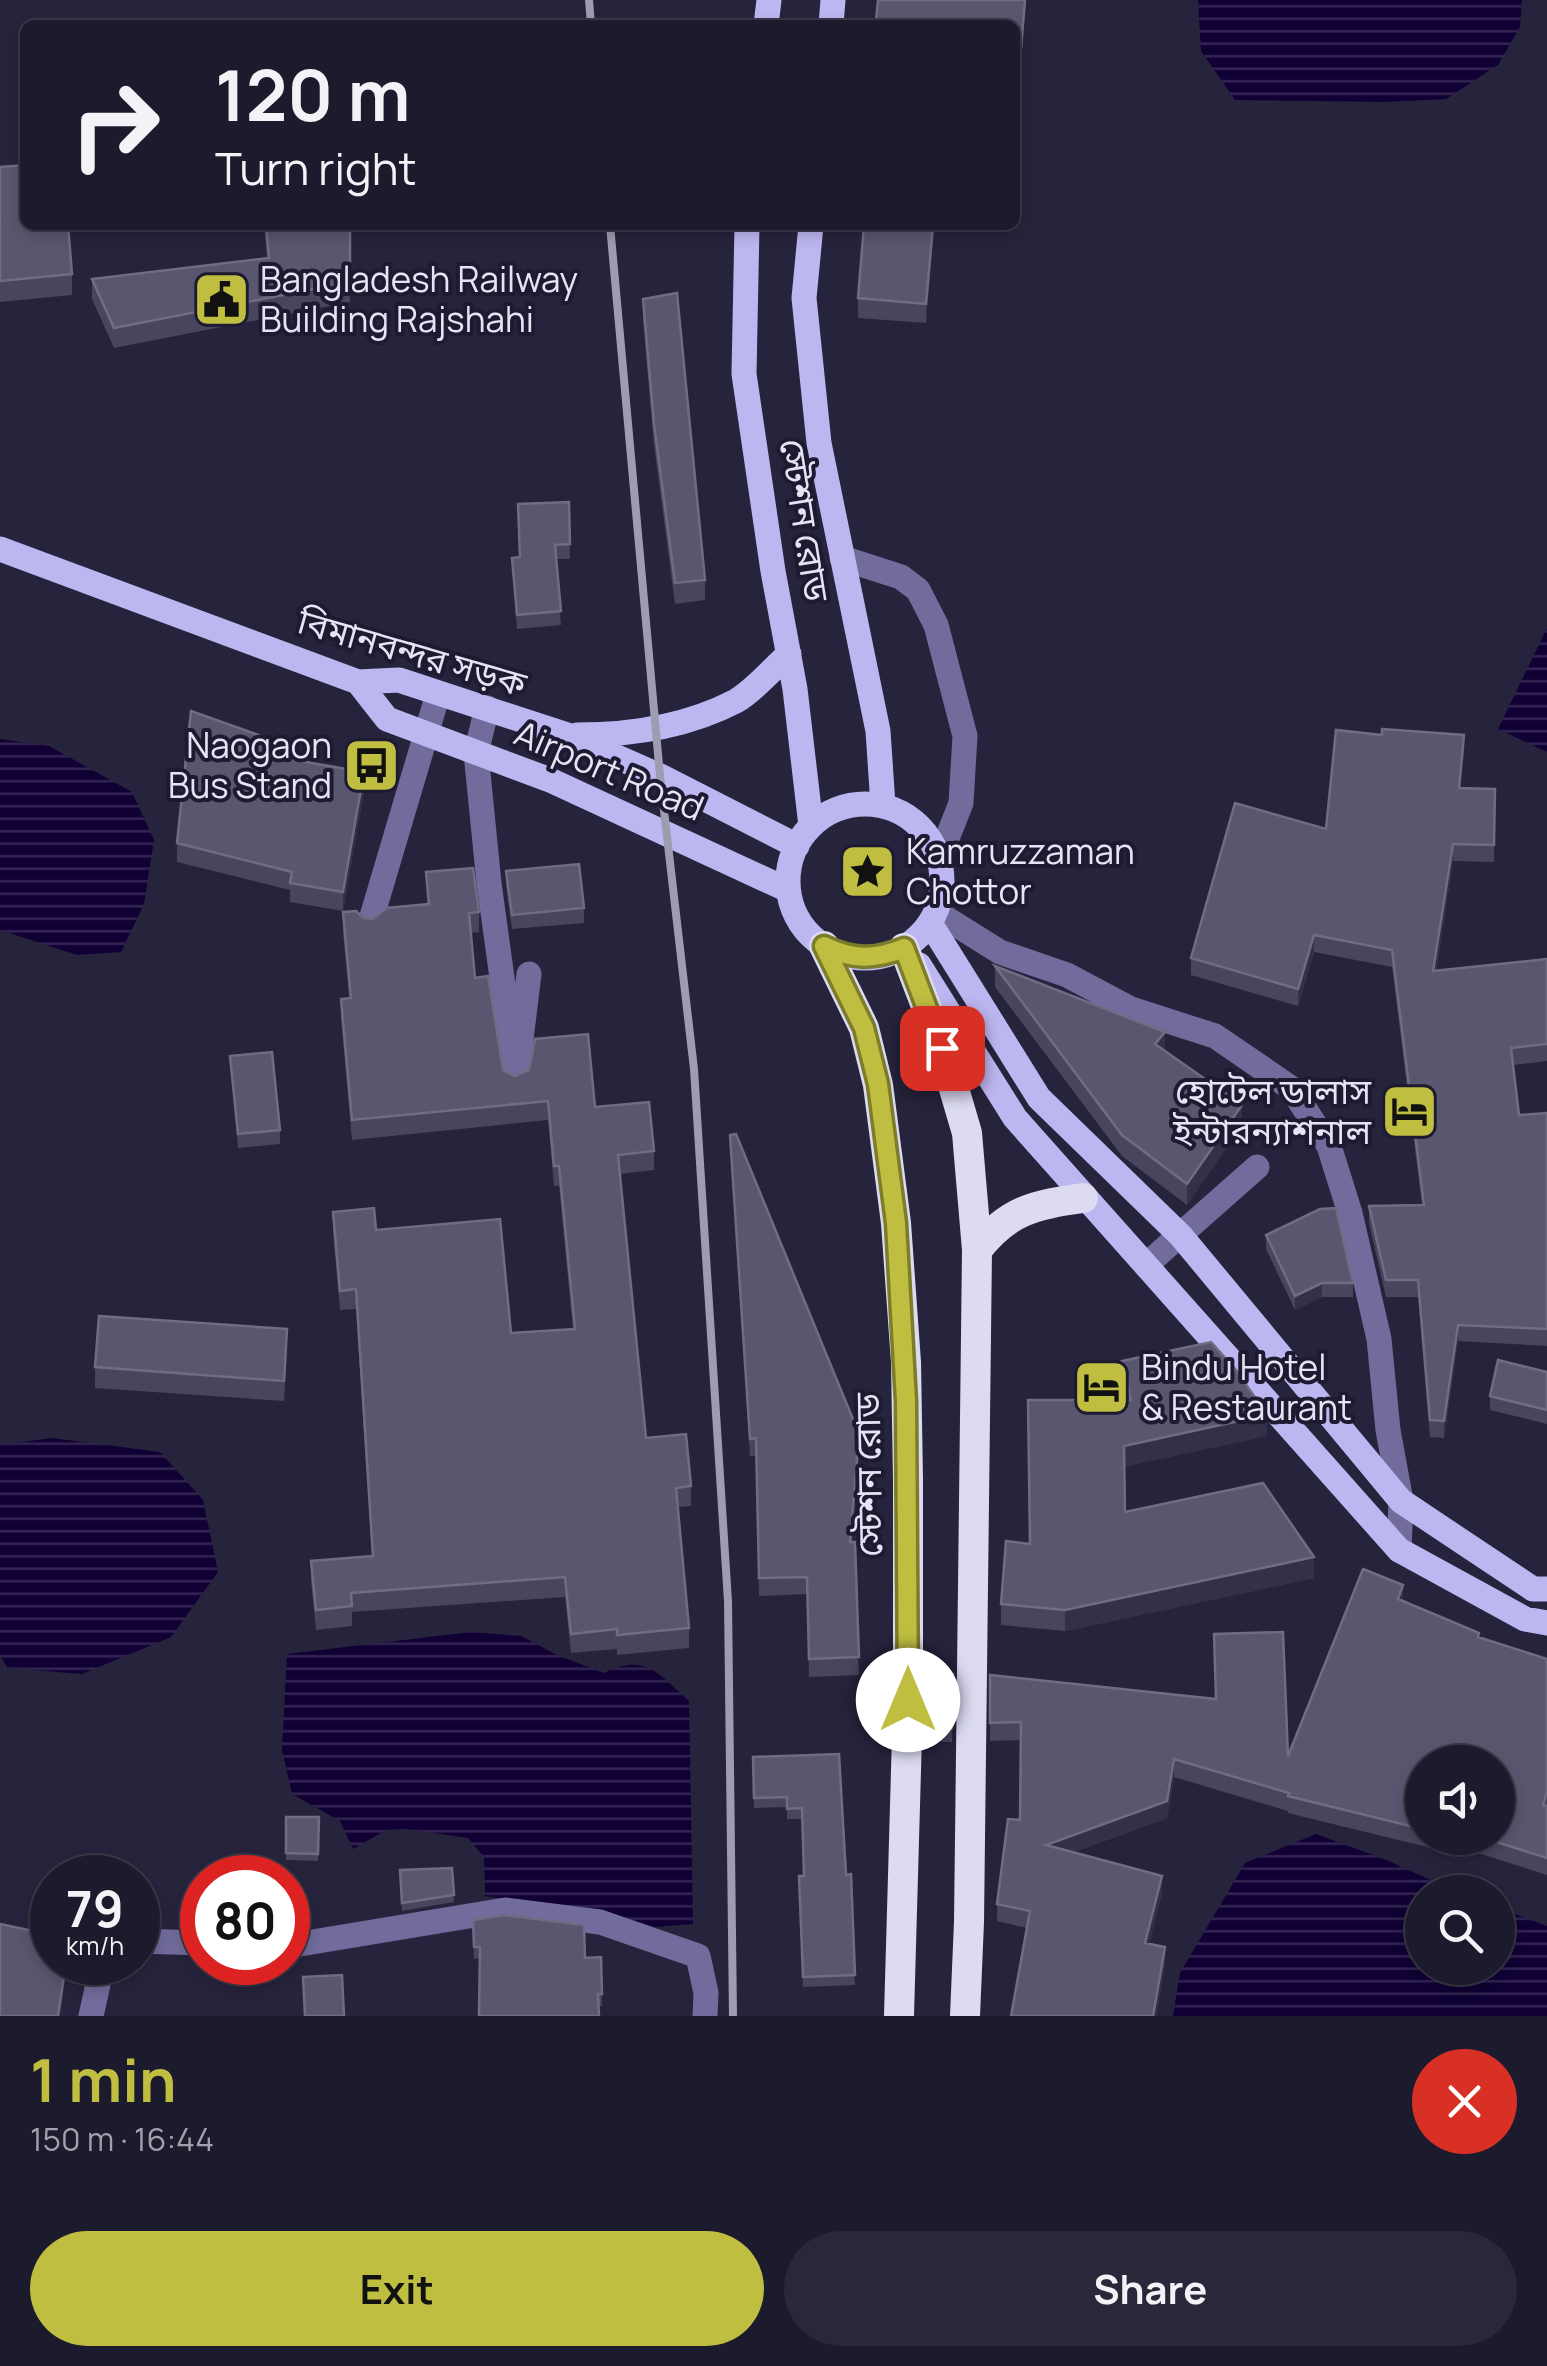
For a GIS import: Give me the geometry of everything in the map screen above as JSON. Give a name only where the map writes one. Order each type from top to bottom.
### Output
[{"type":"highway","name":"স্টেশন রোড","points":[[824,946],[864,1028],[878,1084],[896,1223],[906,1362],[908,1700],[899,2016]]},
{"type":"highway","points":[[906,947],[942,1048],[966,1133],[977,1250],[970,1922],[965,2016]]},
{"type":"highway","points":[[977,1250],[995,1227],[1019,1212],[1046,1203],[1083,1198]]},
{"type":"main road","name":"স্টেশন রোড","points":[[747,230],[744,374],[788,654],[804,836]]},
{"type":"main road","name":"স্টেশন রোড","points":[[811,230],[804,298],[819,443],[878,731],[883,805]]},
{"type":"main road","name":"বিমানবন্দর সড়ক","points":[[0,549],[358,682],[399,680],[567,736],[804,836]]},
{"type":"main road","points":[[567,736],[620,735],[657,729],[738,700],[788,654]]},
{"type":"main road","name":"Airport Road","points":[[358,682],[386,719],[550,780],[788,890]]},
{"type":"main road","points":[[858,804],[883,805],[908,816],[927,834],[940,859],[942,886],[933,918],[906,947],[884,956],[844,956],[824,946],[801,922],[788,890],[789,868],[804,836],[833,811],[858,804]]},
{"type":"main road","points":[[933,918],[1039,1098],[1181,1236],[1401,1501],[1532,1590],[1547,1590]]},
{"type":"main road","points":[[906,947],[1015,1118],[1399,1550],[1525,1620],[1547,1624]]},
{"type":"street","points":[[842,558],[901,577],[918,590],[936,624],[966,736],[962,803],[940,859]]},
{"type":"street","points":[[370,923],[438,694]]},
{"type":"street","points":[[487,708],[476,753],[516,1080],[528,974]]},
{"type":"street","points":[[933,918],[1000,952],[1068,976],[1130,1009],[1215,1036],[1291,1088],[1329,1146],[1350,1212],[1380,1339],[1388,1430],[1401,1501],[1399,1550]]},
{"type":"street","points":[[1146,1265],[1256,1167]]},
{"type":"street","points":[[310,1942],[505,1910],[600,1922],[698,1956],[706,1992],[705,2016]]},
{"type":"street","points":[[92,2016],[98,1985]]},
{"type":"shaded area","points":[[1198,0],[1522,0],[1520,27],[1498,65],[1446,99],[1385,102],[1235,100],[1201,51]]},
{"type":"shaded area","points":[[1547,628],[1547,752],[1498,729]]},
{"type":"shaded area","points":[[0,739],[49,746],[132,792],[154,840],[144,904],[121,952],[77,955],[0,930]]},
{"type":"shaded area","points":[[52,1438],[160,1452],[203,1500],[218,1572],[171,1637],[82,1674],[8,1668],[0,1656],[0,1445]]},
{"type":"shaded area","points":[[471,1632],[521,1636],[604,1673],[630,1665],[651,1669],[689,1701],[693,1924],[655,1927],[609,1913],[485,1896],[484,1857],[468,1838],[386,1830],[353,1849],[340,1821],[292,1794],[282,1750],[287,1654]]},
{"type":"shaded area","points":[[1316,1834],[1419,1875],[1405,1875],[1405,1985],[1515,1985],[1515,1914],[1547,1926],[1547,2016],[1173,2016],[1180,1973],[1245,1863]]},
{"type":"building","points":[[878,0],[1025,0],[1020,60],[1020,20],[876,20]]},
{"type":"building","points":[[20,165],[20,230],[68,230],[72,274],[0,281],[0,167]]},
{"type":"building","points":[[266,230],[350,230],[350,282],[114,328],[92,279],[269,258]]},
{"type":"building","points":[[864,230],[933,230],[926,304],[858,298]]},
{"type":"building","points":[[677,293],[705,580],[675,583],[654,424],[643,299]]},
{"type":"building","points":[[569,502],[570,544],[555,545],[561,611],[517,615],[512,558],[520,557],[518,504]]},
{"type":"building","points":[[191,711],[284,744],[283,758],[364,772],[343,892],[290,883],[292,872],[177,843]]},
{"type":"building","points":[[1382,729],[1464,735],[1459,788],[1495,789],[1494,845],[1453,844],[1433,971],[1547,959],[1547,1044],[1511,1048],[1519,1115],[1547,1113],[1547,1329],[1458,1325],[1444,1421],[1430,1420],[1418,1280],[1386,1280],[1369,1206],[1424,1205],[1392,950],[1314,935],[1298,989],[1191,958],[1235,803],[1326,829],[1336,730],[1382,735]]},
{"type":"building","points":[[579,864],[584,908],[512,915],[506,871]]},
{"type":"building","points":[[473,868],[479,912],[469,913],[475,978],[488,976],[503,1070],[515,1076],[529,1070],[535,1039],[588,1034],[595,1107],[649,1102],[654,1151],[618,1155],[646,1438],[686,1434],[691,1486],[676,1488],[689,1628],[617,1635],[617,1629],[571,1634],[565,1577],[351,1593],[352,1606],[316,1610],[311,1561],[373,1556],[356,1289],[340,1291],[333,1212],[374,1208],[376,1230],[500,1219],[511,1333],[575,1329],[559,1166],[554,1166],[548,1101],[352,1120],[341,999],[351,998],[343,912],[356,911],[373,919],[386,908],[429,904],[426,872]]},
{"type":"building","points":[[995,966],[1165,1032],[1155,1044],[1242,1105],[1187,1184],[1122,1135]]},
{"type":"building","points":[[272,1052],[280,1130],[238,1134],[230,1056]]},
{"type":"building","points":[[736,1134],[859,1434],[850,1542],[855,1542],[859,1657],[809,1659],[807,1577],[759,1578],[756,1438],[750,1439],[730,1135]]},
{"type":"building","points":[[1336,1208],[1353,1283],[1322,1283],[1295,1296],[1266,1235],[1320,1209]]},
{"type":"building","points":[[99,1316],[287,1329],[284,1381],[95,1367]]},
{"type":"building","points":[[1211,1342],[1267,1415],[1124,1446],[1125,1512],[1263,1483],[1314,1557],[1065,1610],[1001,1604],[1006,1541],[1030,1544],[1028,1400],[1131,1400],[1122,1361]]},
{"type":"building","points":[[1498,1360],[1547,1372],[1547,1410],[1490,1396]]},
{"type":"building","points":[[1363,1569],[1403,1585],[1398,1599],[1479,1633],[1478,1637],[1547,1659],[1547,1791],[1543,1805],[1547,1806],[1547,1858],[1515,1848],[1515,1745],[1405,1745],[1405,1825],[1288,1796],[1289,1793],[1174,1759],[1167,1801],[1046,1845],[1162,1876],[1145,1943],[1165,1947],[1153,2016],[1011,2016],[1030,1911],[997,1904],[1008,1819],[1020,1820],[1021,1722],[990,1723],[990,1675],[1216,1699],[1214,1634],[1283,1632],[1288,1756]]},
{"type":"building","points":[[940,1673],[953,1674],[952,1728],[941,1728]]},
{"type":"building","points":[[839,1754],[846,1875],[851,1874],[855,1975],[803,1977],[799,1876],[804,1876],[802,1808],[787,1809],[787,1797],[754,1798],[753,1757]]},
{"type":"building","points":[[286,1817],[319,1817],[318,1854],[286,1853]]},
{"type":"building","points":[[452,1868],[454,1895],[402,1903],[400,1870]]},
{"type":"building","points":[[505,1915],[584,1925],[585,1958],[601,1957],[599,2016],[479,2016],[480,1947],[474,1947],[473,1920]]},
{"type":"building","points":[[0,1924],[30,1930],[30,1985],[63,1985],[58,2016],[0,2016]]},
{"type":"building","points":[[342,1975],[344,2016],[305,2016],[303,1985],[310,1985],[310,1977]]},
{"type":"railway","points":[[589,0],[591,20]]},
{"type":"railway","points":[[610,230],[660,776],[694,1069],[728,1601],[733,2016]]},
{"type":"place","name":"Bangladesh Railway Building Rajshahi","points":[[221,300]]},
{"type":"place","name":"Naogaon Bus Stand","points":[[371,766]]},
{"type":"place","name":"Kamruzzaman Chottor","points":[[867,872]]},
{"type":"place","name":"হোটেল ডালাস ইন্টারন্যাশনাল","points":[[1410,1112]]},
{"type":"place","name":"Bindu Hotel & Restaurant","points":[[1102,1388]]},
{"type":"route","points":[[908,1700],[906,1362],[896,1223],[878,1084],[864,1028],[824,946],[844,956],[864,959],[904,948],[942,1048]]}]
